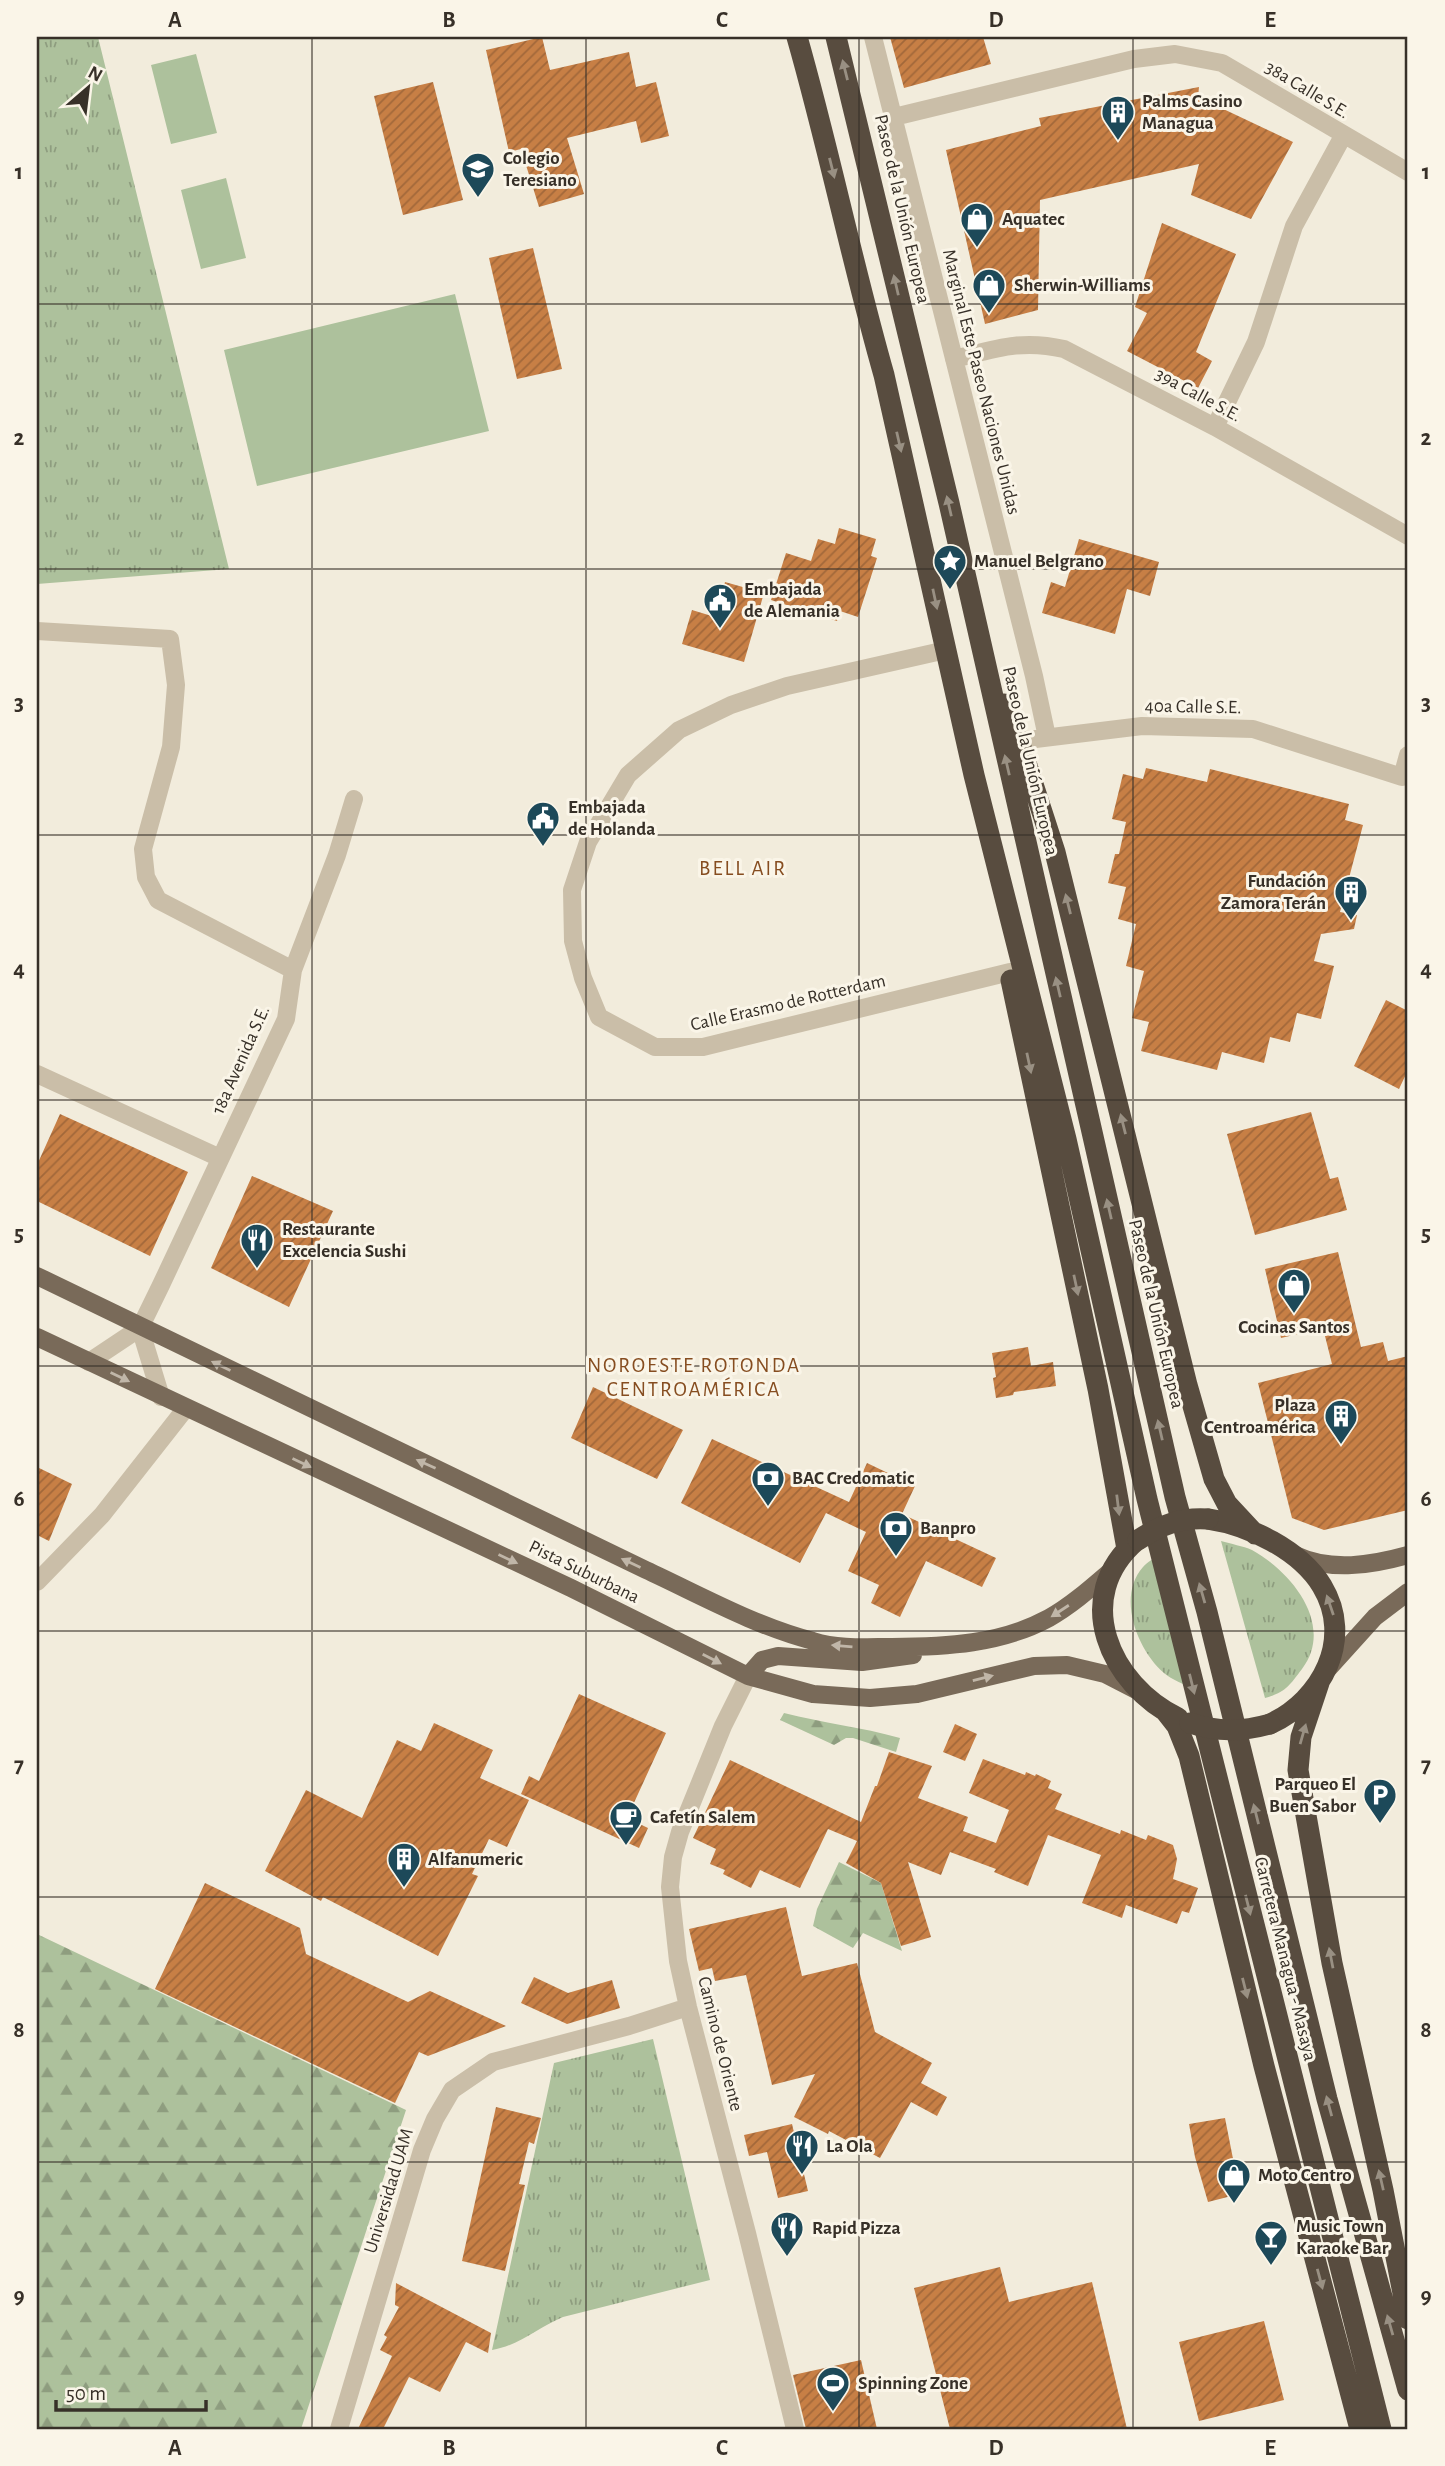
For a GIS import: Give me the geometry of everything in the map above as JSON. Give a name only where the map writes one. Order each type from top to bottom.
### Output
[{"type":"highway","points":[[797,37],[884,375],[974,775],[989,892],[1010,972],[1132,1544]]},
{"type":"highway","name":"Paseo de la Unión Europea","points":[[836,37],[949,503],[1175,1497]]},
{"type":"highway","points":[[980,645],[1019,741],[1055,852],[1187,1385],[1213,1479],[1227,1504],[1255,1534]]},
{"type":"highway","name":"Carretera Managua - Masaya","points":[[974,775],[1066,1139],[1147,1499],[1212,1766],[1381,2429]]},
{"type":"highway","name":"Carretera Managua - Masaya","points":[[1175,1497],[1208,1612],[1327,2099],[1408,2390]]},
{"type":"highway","points":[[1323,1677],[1301,1704],[1270,1724],[1253,1729],[1221,1731],[1190,1723],[1166,1712],[1139,1691],[1115,1659],[1102,1623],[1104,1593],[1114,1569],[1132,1544],[1168,1523],[1191,1518],[1208,1519],[1233,1524],[1276,1545],[1307,1567],[1324,1589],[1331,1606],[1335,1622],[1334,1646],[1323,1677],[1301,1737],[1298,1770],[1332,1963],[1383,2190],[1408,2319]]},
{"type":"highway","points":[[1166,1712],[1177,1726],[1189,1756],[1264,2066],[1360,2429]]},
{"type":"main road","name":"Pista Suburbana","points":[[37,1276],[635,1565],[776,1629],[838,1647],[951,1647],[992,1638],[1037,1624],[1065,1608],[1114,1569]]},
{"type":"main road","name":"Pista Suburbana","points":[[37,1337],[570,1588],[748,1676],[813,1694],[870,1698],[917,1694],[1050,1664],[1105,1674],[1139,1691]]},
{"type":"main road","points":[[1276,1545],[1307,1560],[1344,1565],[1366,1564],[1408,1555]]},
{"type":"main road","points":[[1323,1677],[1360,1632],[1384,1609],[1408,1592]]},
{"type":"main road","points":[[748,1676],[755,1664],[778,1656],[862,1662],[881,1661],[951,1647]]},
{"type":"street","name":"Marginal Este Paseo Naciones Unidas","points":[[873,37],[1047,737]]},
{"type":"street","name":"38a Calle S.E.","points":[[894,117],[1134,59],[1175,54],[1222,63],[1408,172]]},
{"type":"street","points":[[1215,427],[1256,342],[1294,226],[1343,136]]},
{"type":"street","name":"39a Calle S.E.","points":[[954,359],[1021,343],[1064,349],[1215,427],[1408,536]]},
{"type":"street","points":[[37,631],[170,639],[176,685],[171,747],[143,849],[146,877],[158,900],[293,970]]},
{"type":"street","name":"Calle Erasmo de Rotterdam","points":[[946,650],[787,686],[731,705],[679,730],[628,775],[588,842],[572,890],[573,941],[583,978],[599,1017],[655,1047],[703,1047],[1010,972]]},
{"type":"street","name":"40a Calle S.E.","points":[[1019,741],[1142,726],[1253,729],[1402,777],[1408,755]]},
{"type":"street","name":"18a Avenida S.E.","points":[[140,1328],[286,1019],[293,970],[337,855],[354,799]]},
{"type":"street","points":[[37,1074],[220,1158]]},
{"type":"street","points":[[89,1362],[140,1328],[161,1397]]},
{"type":"street","points":[[37,1582],[102,1515],[186,1408]]},
{"type":"street","name":"Camino de Oriente","points":[[748,1676],[723,1726],[687,1814],[673,1857],[670,1887],[672,1918],[688,2007],[795,2429]]},
{"type":"street","name":"Universidad UAM","points":[[339,2429],[422,2150],[435,2119],[452,2090],[493,2062],[629,2026],[688,2007]]},
{"type":"green space","points":[[37,37],[98,37],[229,569],[37,584]]},
{"type":"green space","points":[[196,54],[217,133],[171,144],[151,65]]},
{"type":"green space","points":[[226,178],[246,258],[201,269],[181,190]]},
{"type":"green space","points":[[455,294],[489,431],[257,486],[224,350]]},
{"type":"green space","points":[[1221,1541],[1252,1550],[1267,1560],[1294,1586],[1311,1618],[1314,1635],[1311,1652],[1302,1669],[1286,1688],[1265,1698]]},
{"type":"green space","points":[[1160,1555],[1193,1689],[1167,1675],[1155,1663],[1139,1638],[1134,1623],[1131,1593],[1135,1579],[1145,1565]]},
{"type":"green space","points":[[784,1713],[900,1738],[896,1752],[853,1738],[846,1738],[834,1745],[780,1720]]},
{"type":"green space","points":[[839,1862],[881,1883],[902,1951],[863,1933],[853,1948],[813,1926],[817,1909]]},
{"type":"green space","points":[[37,1934],[406,2110],[301,2429],[37,2429]]},
{"type":"green space","points":[[653,2039],[710,2280],[563,2317],[520,2340],[492,2350],[554,2063]]},
{"type":"building","points":[[542,37],[550,70],[629,52],[636,87],[656,82],[669,136],[641,143],[636,121],[567,138],[584,194],[539,207],[521,149],[509,152],[486,50]]},
{"type":"building","points":[[890,37],[983,37],[991,64],[904,88]]},
{"type":"building","points":[[433,82],[463,200],[403,215],[374,96]]},
{"type":"building","points":[[1199,87],[1198,97],[1293,142],[1251,219],[1191,195],[1199,164],[1040,200],[1038,310],[985,324],[946,150],[1041,126],[1039,118]]},
{"type":"building","points":[[1162,223],[1236,254],[1196,352],[1212,361],[1198,388],[1127,351],[1147,313],[1135,307]]},
{"type":"building","points":[[533,248],[562,369],[517,379],[489,258]]},
{"type":"building","points":[[839,528],[876,539],[871,556],[877,558],[858,617],[840,611],[837,621],[771,600],[786,553],[811,561],[818,539],[835,544]]},
{"type":"building","points":[[1079,539],[1159,562],[1150,596],[1127,589],[1115,634],[1042,613],[1051,582],[1065,587]]},
{"type":"building","name":"Embajada de Alemania","points":[[725,582],[764,593],[744,662],[682,644],[692,610],[715,617]]},
{"type":"building","points":[[1146,768],[1207,782],[1210,769],[1349,804],[1345,820],[1363,825],[1340,912],[1357,915],[1354,929],[1321,934],[1314,961],[1334,966],[1321,1019],[1297,1013],[1290,1042],[1270,1037],[1264,1063],[1222,1052],[1217,1070],[1141,1051],[1149,1022],[1132,1018],[1144,971],[1126,966],[1136,924],[1118,919],[1126,887],[1108,883],[1115,854],[1119,854],[1126,822],[1112,819],[1123,774],[1143,779]]},
{"type":"building","points":[[1386,1000],[1408,1011],[1408,1070],[1399,1089],[1354,1066]]},
{"type":"building","points":[[1311,1112],[1330,1179],[1338,1177],[1347,1210],[1255,1235],[1227,1134]]},
{"type":"building","points":[[60,1114],[188,1172],[150,1256],[37,1201],[37,1165]]},
{"type":"building","points":[[252,1176],[333,1211],[289,1307],[211,1268]]},
{"type":"building","name":"Plaza Centroamérica","points":[[1338,1252],[1361,1347],[1383,1342],[1388,1361],[1408,1356],[1408,1510],[1324,1530],[1292,1518],[1258,1383],[1332,1364],[1323,1328],[1281,1338],[1265,1269]]},
{"type":"building","points":[[1028,1347],[1031,1366],[1053,1362],[1056,1386],[1014,1392],[1013,1395],[996,1398],[992,1353]]},
{"type":"building","points":[[593,1387],[683,1430],[657,1479],[571,1438]]},
{"type":"building","points":[[712,1439],[849,1502],[867,1463],[915,1486],[902,1514],[996,1558],[982,1587],[926,1561],[900,1617],[871,1603],[879,1585],[848,1571],[866,1532],[826,1513],[800,1563],[681,1503]]},
{"type":"building","points":[[37,1467],[72,1484],[49,1541],[37,1535]]},
{"type":"building","points":[[579,1694],[666,1733],[627,1818],[648,1828],[639,1848],[521,1794],[529,1776],[539,1781]]},
{"type":"building","points":[[434,1723],[493,1750],[480,1778],[529,1800],[507,1847],[489,1839],[472,1874],[478,1876],[438,1956],[323,1897],[321,1901],[265,1871],[306,1790],[362,1818],[397,1740],[421,1751]]},
{"type":"building","points":[[955,1724],[977,1734],[965,1761],[943,1752]]},
{"type":"building","points":[[889,1752],[932,1766],[918,1798],[968,1817],[963,1831],[996,1843],[1009,1810],[969,1793],[983,1759],[1025,1775],[1026,1772],[1035,1776],[1036,1774],[1051,1781],[1048,1788],[1062,1794],[1055,1809],[1120,1834],[1121,1830],[1146,1840],[1148,1835],[1173,1845],[1177,1859],[1173,1879],[1198,1888],[1189,1913],[1182,1911],[1177,1924],[1126,1905],[1122,1918],[1082,1903],[1101,1855],[1048,1835],[1028,1886],[994,1872],[996,1869],[950,1852],[941,1875],[908,1862],[931,1937],[901,1946],[881,1883],[846,1863],[857,1841],[828,1829],[800,1888],[760,1870],[751,1888],[723,1874],[725,1870],[710,1864],[716,1849],[693,1838],[730,1760],[861,1822]]},
{"type":"building","points":[[205,1883],[300,1928],[306,1954],[408,2002],[430,1991],[506,2026],[428,2056],[419,2052],[395,2103],[155,1989]]},
{"type":"building","points":[[786,1907],[802,1976],[857,1963],[875,2032],[932,2063],[921,2083],[947,2097],[937,2116],[911,2102],[880,2158],[829,2131],[828,2134],[794,2117],[815,2074],[772,2085],[746,1975],[715,1981],[712,1968],[699,1971],[689,1929]]},
{"type":"building","points":[[534,1977],[568,1993],[612,1980],[620,2008],[567,2024],[521,2003]]},
{"type":"building","points":[[496,2107],[541,2118],[534,2144],[529,2142],[519,2184],[525,2185],[505,2271],[462,2261]]},
{"type":"building","points":[[1225,2118],[1236,2174],[1238,2173],[1243,2193],[1208,2202],[1189,2124]]},
{"type":"building","points":[[792,2124],[808,2191],[778,2198],[767,2152],[749,2156],[744,2135]]},
{"type":"building","points":[[1000,2267],[1009,2302],[1092,2282],[1127,2429],[950,2429],[914,2288]]},
{"type":"building","points":[[396,2283],[491,2333],[488,2353],[466,2342],[440,2392],[409,2377],[383,2429],[358,2429],[392,2356],[380,2350],[387,2337],[384,2335],[399,2307],[395,2305]]},
{"type":"building","points":[[1264,2321],[1284,2400],[1199,2421],[1179,2342]]},
{"type":"building","points":[[861,2360],[877,2429],[806,2429],[793,2375]]},
{"type":"place","name":"Palms Casino Managua","points":[[1118,142]]},
{"type":"place","name":"Colegio Teresiano","points":[[478,199]]},
{"type":"place","name":"Aquatec","points":[[977,249]]},
{"type":"place","name":"Sherwin-Williams","points":[[989,315]]},
{"type":"place","name":"Manuel Belgrano","points":[[950,591]]},
{"type":"place","name":"Embajada de Alemania","points":[[720,630]]},
{"type":"place","name":"Embajada de Holanda","points":[[543,848]]},
{"type":"place","name":"Fundación Zamora Terán","points":[[1351,922]]},
{"type":"place","name":"Restaurante Excelencia Sushi","points":[[257,1270]]},
{"type":"place","name":"Cocinas Santos","points":[[1294,1315]]},
{"type":"place","name":"Plaza Centroamérica","points":[[1341,1446]]},
{"type":"place","name":"BAC Credomatic","points":[[768,1508]]},
{"type":"place","name":"Banpro","points":[[896,1558]]},
{"type":"place","name":"Parqueo El Buen Sabor","points":[[1380,1825]]},
{"type":"place","name":"Cafetín Salem","points":[[626,1847]]},
{"type":"place","name":"Alfanumeric","points":[[404,1889]]},
{"type":"place","name":"La Ola","points":[[802,2176]]},
{"type":"place","name":"Moto Centro","points":[[1234,2205]]},
{"type":"place","name":"Rapid Pizza","points":[[787,2258]]},
{"type":"place","name":"Music Town Karaoke Bar","points":[[1271,2267]]},
{"type":"place","name":"Spinning Zone","points":[[833,2413]]},
{"type":"district","name":"BELL AIR","points":[[743,868]]},
{"type":"district","name":"NOROESTE ROTONDA CENTROAMÉRICA","points":[[694,1377]]}]
